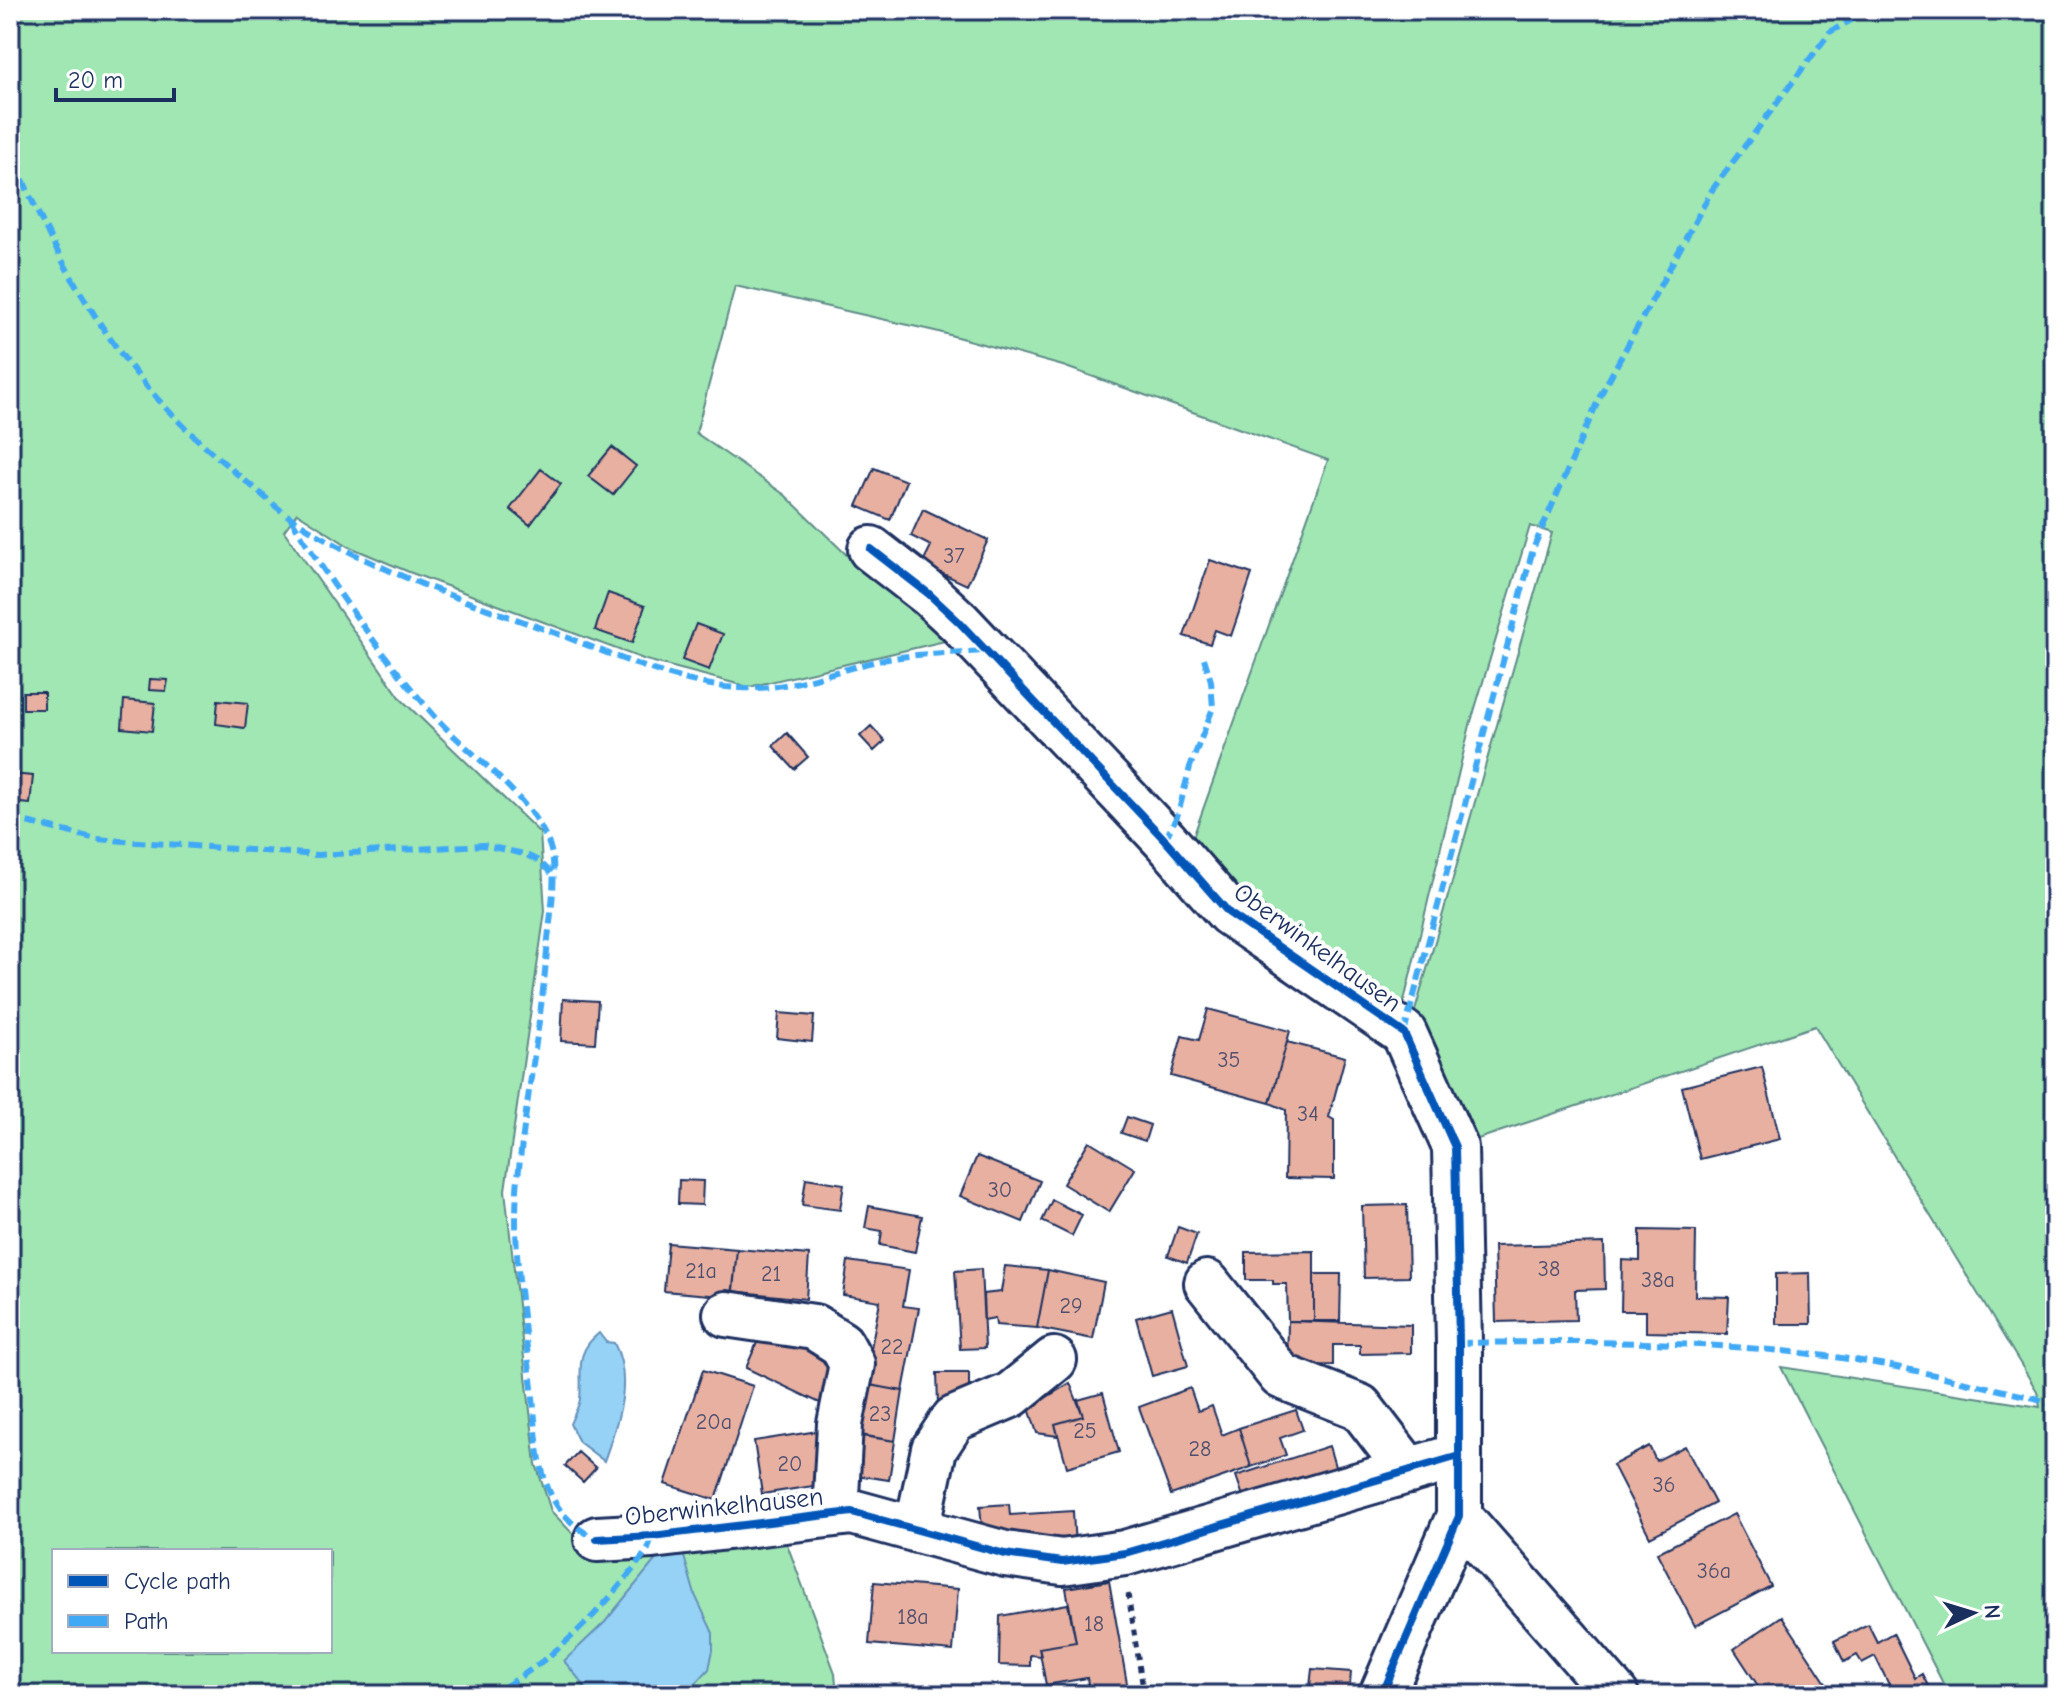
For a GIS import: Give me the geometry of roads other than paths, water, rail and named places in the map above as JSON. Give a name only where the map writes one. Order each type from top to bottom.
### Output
[{"type":"street","name":"Oberwinkelhausen","points":[[871,549],[959,622],[1165,840],[1229,913],[1404,1033],[1455,1147],[1459,1516],[1382,1695]]},
{"type":"street","points":[[1207,1283],[1281,1376],[1360,1407],[1409,1471]]},
{"type":"street","points":[[726,1314],[814,1327],[841,1344],[852,1364],[840,1424],[835,1514]]},
{"type":"street","points":[[917,1530],[934,1449],[954,1419],[1011,1395],[1054,1360]]},
{"type":"street","name":"Oberwinkelhausen","points":[[597,1539],[652,1536],[852,1512],[1005,1554],[1062,1562],[1125,1553],[1459,1456]]},
{"type":"street","points":[[1459,1516],[1616,1695]]},
{"type":"water","points":[[599,1333],[606,1342],[614,1343],[623,1372],[621,1402],[604,1461],[579,1442],[570,1424],[580,1399],[582,1356]]},
{"type":"water","points":[[661,1553],[683,1553],[695,1595],[713,1633],[709,1669],[685,1695],[592,1695],[564,1661],[605,1622]]}]
